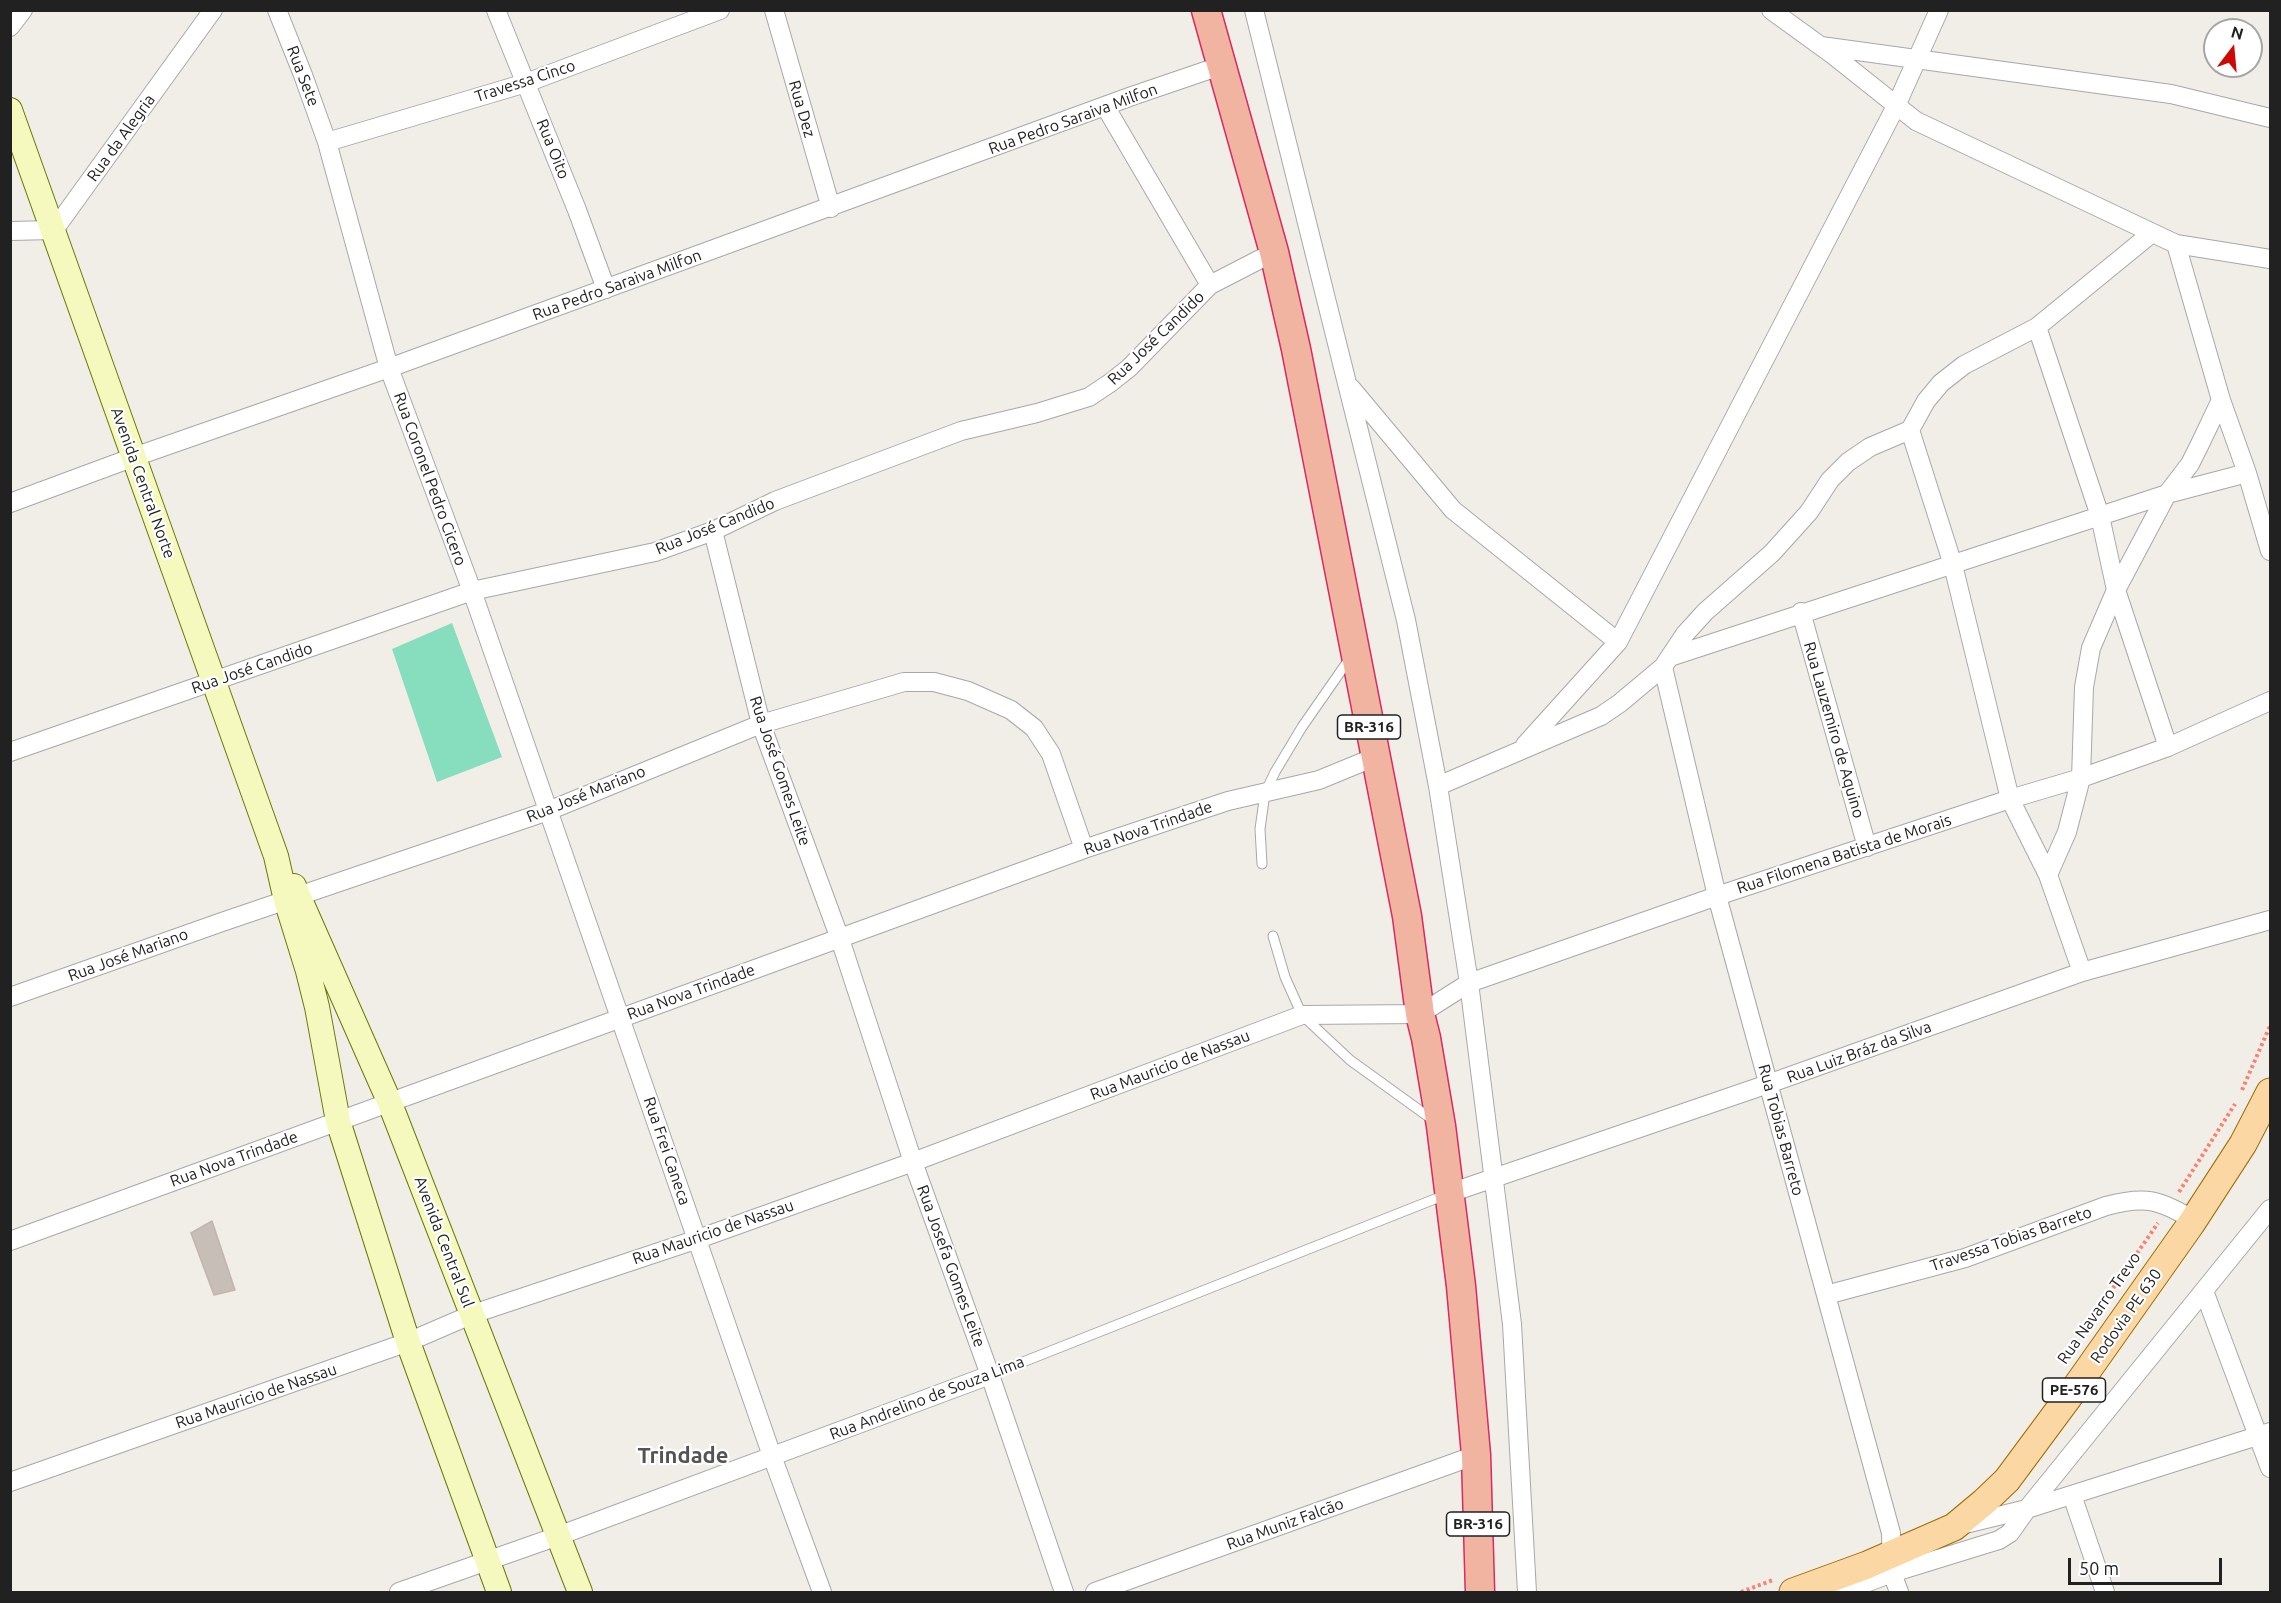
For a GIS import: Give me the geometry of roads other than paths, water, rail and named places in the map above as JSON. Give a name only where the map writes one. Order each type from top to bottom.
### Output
[{"type":"highway","name":"BR-316","points":[[1206,10],[1274,252],[1296,349],[1407,916],[1420,1014],[1441,1126],[1461,1286],[1476,1455],[1480,1593]]},
{"type":"main road","name":"Avenida Central Norte","points":[[10,110],[292,898]]},
{"type":"main road","name":"Avenida Central Sul","points":[[292,898],[389,1101],[580,1593]]},
{"type":"main road","points":[[292,898],[317,1006],[338,1121],[408,1342],[500,1593]]},
{"type":"main road","name":"Rodovia PE 630","points":[[1788,1584],[1892,1564],[1954,1527],[2007,1480],[2080,1382],[2193,1220],[2243,1144],[2271,1092]]},
{"type":"street","points":[[10,27],[24,10]]},
{"type":"street","name":"Rua da Alegria","points":[[54,230],[213,10]]},
{"type":"street","name":"Rua Sete","points":[[277,10],[327,142]]},
{"type":"street","name":"Rua Oito","points":[[496,10],[577,210],[606,290]]},
{"type":"street","name":"Travessa Cinco","points":[[327,142],[526,83],[720,10]]},
{"type":"street","name":"Rua Dez","points":[[774,10],[831,208]]},
{"type":"street","points":[[1254,10],[1406,620],[1438,786],[1469,983],[1512,1324],[1527,1593]]},
{"type":"street","points":[[1521,750],[1618,642],[1896,106],[1939,10]]},
{"type":"street","points":[[1777,13],[1916,121],[2176,244],[2271,259]]},
{"type":"street","points":[[1820,46],[2171,94],[2271,118]]},
{"type":"street","name":"Rua Pedro Saraiva Milfon","points":[[10,503],[606,290],[1105,106],[1222,66]]},
{"type":"street","points":[[1105,106],[1210,285]]},
{"type":"street","name":"Rua Coronel Pedro Cicero","points":[[327,142],[389,368],[472,591],[548,811]]},
{"type":"street","points":[[10,231],[54,230]]},
{"type":"street","points":[[1438,786],[1601,716],[1620,704],[1666,662],[1685,634],[1705,612],[1772,553],[1809,512],[1830,480],[1848,462],[1870,447],[1910,430],[1926,401],[1941,383],[1964,364],[2037,327],[2152,233]]},
{"type":"street","points":[[2176,244],[2222,400],[2271,551]]},
{"type":"street","name":"Rua José Candido","points":[[10,752],[472,591],[655,552],[713,531],[775,501],[961,431],[1037,413],[1089,397],[1129,368],[1210,285],[1274,252]]},
{"type":"street","points":[[2037,327],[2100,516],[2116,590],[2168,747]]},
{"type":"street","points":[[1347,383],[1453,510],[1618,642]]},
{"type":"street","points":[[2048,875],[2067,832],[2081,778],[2084,687],[2091,648],[2116,590],[2167,494],[2190,464],[2222,400]]},
{"type":"street","points":[[1910,430],[1953,565],[2010,800],[2048,875],[2082,972]]},
{"type":"street","points":[[1666,662],[1801,612],[1953,565],[2167,494],[2247,473]]},
{"type":"street","name":"Rua José Gomes Leite","points":[[713,531],[761,724],[840,939]]},
{"type":"street","name":"Rua Lauzemiro de Aquino","points":[[1801,612],[1868,847]]},
{"type":"street","name":"Rua Tobias Barreto","points":[[1666,662],[1717,896],[1891,1533],[1892,1564],[1899,1593]]},
{"type":"street","name":"Rua José Mariano","points":[[10,997],[548,811],[761,724],[904,682],[934,682],[968,692],[1011,710],[1034,728],[1051,754],[1084,849]]},
{"type":"street","name":"Rua Filomena Batista de Morais","points":[[1420,1014],[1469,983],[1717,896],[2081,778],[2168,747],[2271,701]]},
{"type":"street","name":"Rua Nova Trindade","points":[[10,1241],[1084,849],[1227,801],[1319,780],[1375,757]]},
{"type":"street","name":"Rua Frei Caneca","points":[[548,811],[772,1456],[822,1593]]},
{"type":"street","name":"Rua Luiz Bráz da Silva","points":[[1450,1193],[1768,1084],[2082,972],[2271,920]]},
{"type":"street","name":"Rua Josefa Gomes Leite","points":[[840,939],[913,1162],[990,1375],[1064,1593]]},
{"type":"street","name":"Rua Mauricio de Nassau","points":[[10,1482],[408,1342],[472,1314],[698,1239],[913,1162],[1302,1015],[1420,1014]]},
{"type":"street","name":"Travessa Tobias Barreto","points":[[1826,1295],[1965,1258],[2130,1199],[2149,1200],[2170,1207],[2193,1220]]},
{"type":"street","points":[[1842,1593],[1892,1564],[1999,1540],[2010,1533],[2027,1509],[2271,1209]]},
{"type":"street","points":[[2204,1291],[2265,1434],[2271,1468]]},
{"type":"street","name":"Rua Andrelino de Souza Lima","points":[[399,1593],[990,1375]]},
{"type":"street","points":[[1954,1527],[2027,1509],[2265,1434]]},
{"type":"street","name":"Rua Muniz Falcão","points":[[1095,1593],[1476,1455]]},
{"type":"street","points":[[2072,1495],[2105,1593]]},
{"type":"lane","points":[[1262,864],[1260,829],[1265,793],[1302,727],[1355,651]]},
{"type":"lane","points":[[1273,936],[1285,977],[1302,1015],[1350,1059],[1441,1126]]},
{"type":"lane","name":"Rua Andrelino de Souza Lima","points":[[990,1375],[1450,1193]]},
{"type":"district","name":"Trindade","points":[[683,1456]]}]
